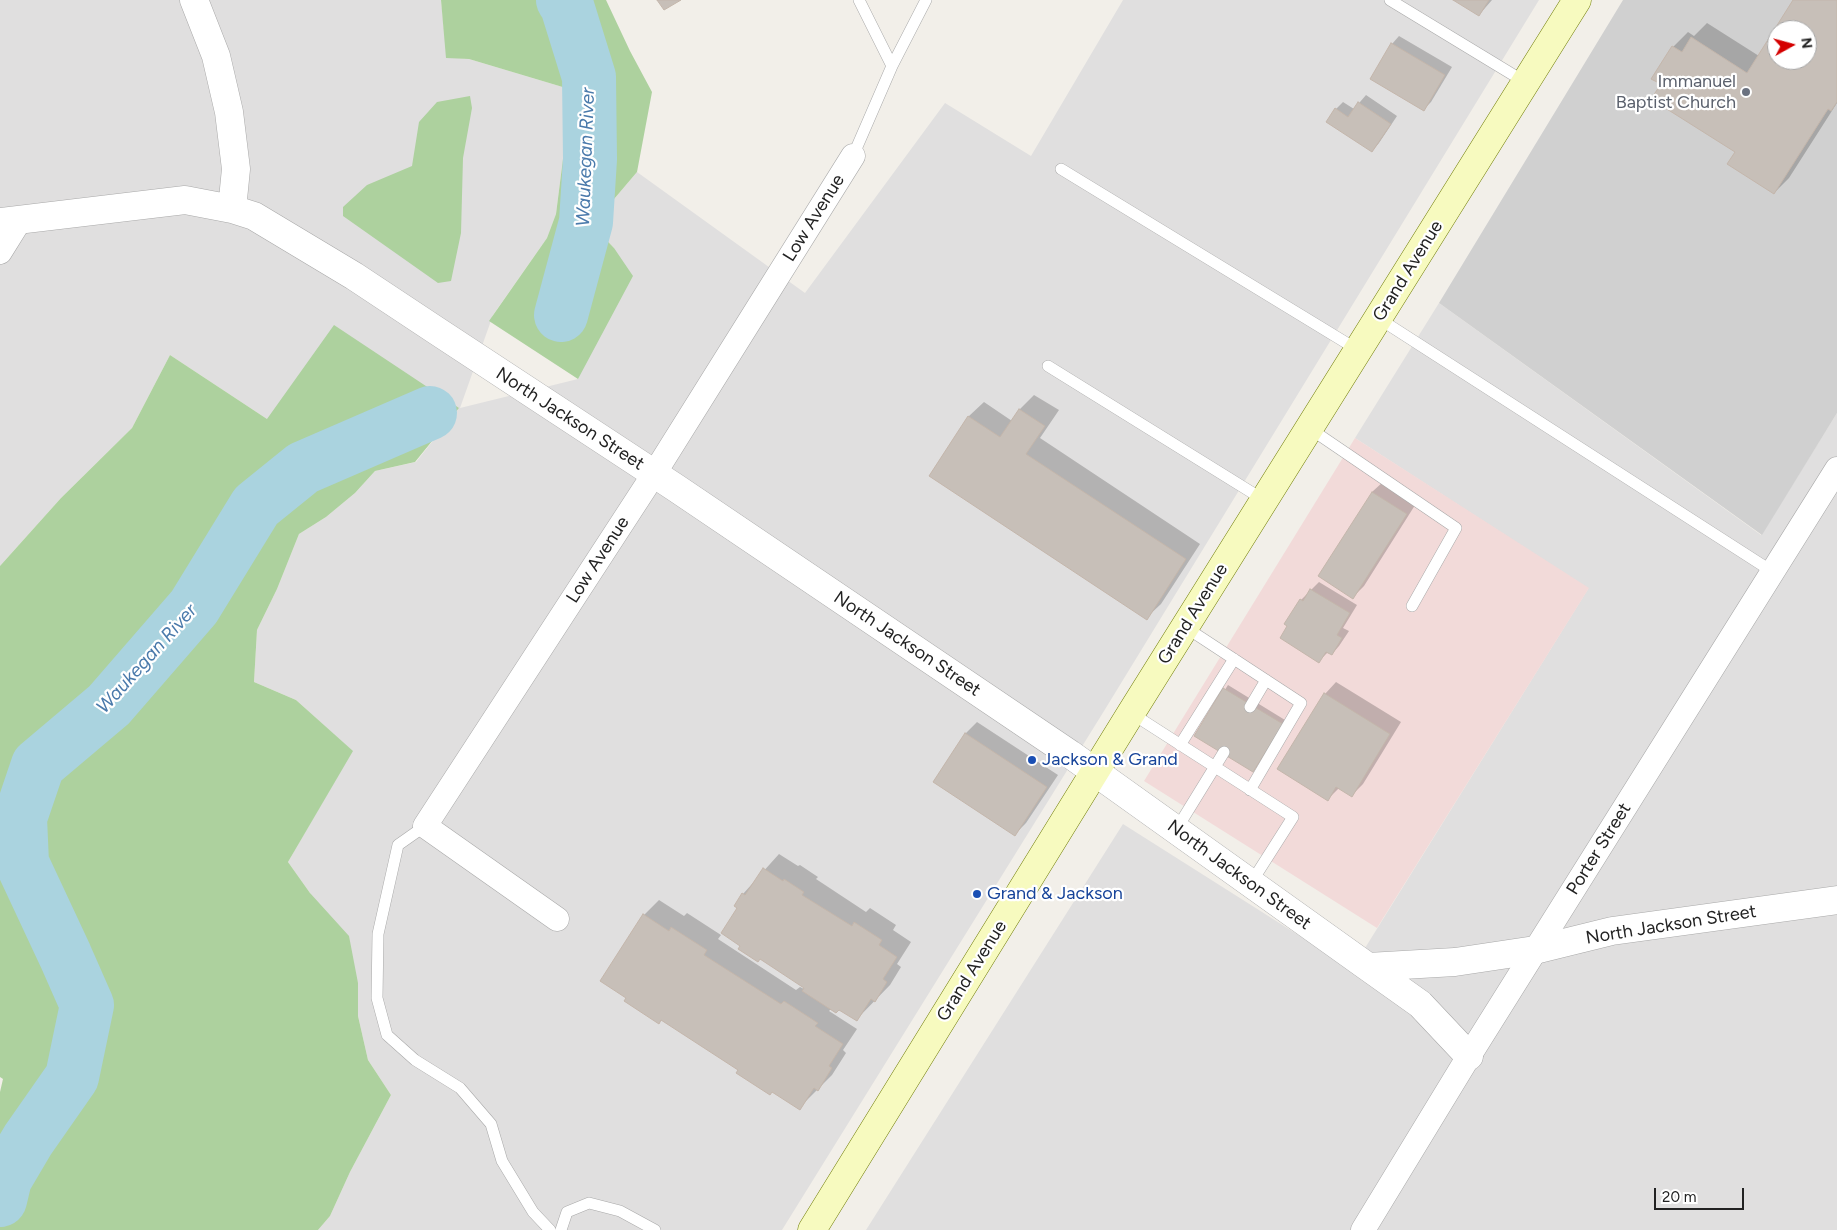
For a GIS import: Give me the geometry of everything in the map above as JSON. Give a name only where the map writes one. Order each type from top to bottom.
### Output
[{"type":"main road","name":"Grand Avenue","points":[[812,1230],[1185,626],[1577,0]]},
{"type":"street","points":[[194,0],[216,56],[229,112],[236,169],[232,209]]},
{"type":"street","name":"Low Avenue","points":[[425,826],[654,474],[853,156]]},
{"type":"street","name":"North Jackson Street","points":[[10,221],[185,200],[232,209],[254,216],[354,276],[654,474],[1095,771],[1368,967],[1455,962],[1535,950],[1612,931],[1837,900]]},
{"type":"street","points":[[0,252],[10,221]]},
{"type":"street","name":"Porter Street","points":[[1363,1230],[1535,950],[1837,469]]},
{"type":"street","points":[[425,826],[557,919]]},
{"type":"street","points":[[1368,967],[1420,1004],[1469,1056]]},
{"type":"lane","points":[[859,0],[892,66]]},
{"type":"lane","points":[[853,156],[892,66],[926,0]]},
{"type":"lane","points":[[1390,0],[1526,82]]},
{"type":"lane","points":[[1061,169],[1358,350]]},
{"type":"lane","points":[[1378,318],[1773,572]]},
{"type":"lane","points":[[1048,366],[1264,500]]},
{"type":"lane","points":[[1309,428],[1456,528],[1412,606]]},
{"type":"lane","points":[[1185,626],[1301,702],[1250,790]]},
{"type":"lane","points":[[1180,745],[1234,659]]},
{"type":"lane","points":[[1250,707],[1266,680]]},
{"type":"lane","points":[[1131,713],[1293,817],[1251,883]]},
{"type":"lane","points":[[1176,830],[1224,752]]},
{"type":"lane","points":[[425,826],[398,845],[378,934],[377,998],[388,1035],[415,1060],[460,1088],[491,1124],[502,1162],[533,1212],[550,1230]]},
{"type":"lane","points":[[562,1230],[567,1212],[589,1203],[620,1211],[655,1230]]},
{"type":"shaded area","points":[[0,0],[441,0],[447,57],[469,59],[576,91],[564,151],[556,214],[547,238],[493,315],[460,408],[578,379],[614,248],[592,225],[637,172],[805,293],[945,103],[1031,156],[1123,0],[1539,0],[1104,711],[782,1230],[318,1230],[330,1216],[350,1172],[391,1095],[368,1060],[358,1016],[358,983],[310,893],[288,862],[352,751],[296,700],[254,682],[257,630],[277,589],[299,534],[326,517],[355,493],[375,471],[416,462],[459,408],[267,419],[170,355],[132,428],[61,498],[0,566]]},
{"type":"shaded area","points":[[1623,0],[1837,0],[1837,413],[1762,535],[1439,303]]},
{"type":"shaded area","points":[[1439,303],[1761,535],[1837,413],[1837,1230],[866,1230],[1123,824],[1352,969],[1588,589],[1355,438]]},
{"type":"shaded area","points":[[1355,438],[1589,588],[1377,928],[1144,781]]},
{"type":"green space","points":[[441,0],[606,0],[652,92],[637,172],[592,225],[614,248],[633,276],[578,379],[489,321],[547,238],[556,214],[564,151],[576,91],[469,59],[446,58]]},
{"type":"green space","points":[[470,96],[472,108],[463,158],[461,233],[451,281],[438,283],[343,216],[343,207],[367,185],[412,166],[419,122],[437,102]]},
{"type":"green space","points":[[334,325],[459,408],[415,462],[375,471],[355,493],[326,517],[299,534],[277,589],[257,630],[254,682],[296,700],[353,751],[288,862],[310,893],[349,936],[358,983],[358,1016],[368,1060],[391,1095],[350,1172],[330,1216],[318,1230],[0,1230],[0,1092],[3,1079],[0,1077],[0,566],[61,498],[132,428],[170,355],[267,419]]},
{"type":"building","points":[[657,0],[681,0],[664,10]]},
{"type":"building","points":[[1453,0],[1489,0],[1479,16]]},
{"type":"building","name":"Immanuel Baptist Church","points":[[1793,0],[1837,0],[1837,102],[1831,111],[1828,109],[1774,194],[1727,164],[1735,152],[1651,99],[1661,84],[1651,79],[1672,46],[1682,52],[1691,37],[1747,73],[1767,41],[1767,70],[1817,70],[1817,20],[1780,20]]},
{"type":"building","points":[[1391,43],[1445,75],[1424,111],[1370,79]]},
{"type":"building","points":[[1358,102],[1391,124],[1372,152],[1326,122],[1335,108],[1348,117]]},
{"type":"building","points":[[1019,409],[1045,426],[1026,454],[1186,559],[1147,620],[929,476],[968,416],[1000,437]]},
{"type":"building","points":[[1372,492],[1407,514],[1353,599],[1318,576]]},
{"type":"building","points":[[1310,589],[1350,613],[1337,635],[1342,638],[1332,655],[1326,652],[1319,663],[1280,638],[1287,626],[1284,624],[1300,599],[1303,601]]},
{"type":"building","points":[[1223,688],[1283,724],[1253,772],[1194,736]]},
{"type":"building","points":[[1324,693],[1390,734],[1352,797],[1336,787],[1328,801],[1277,769]]},
{"type":"building","points":[[965,733],[1047,787],[1015,836],[933,782]]},
{"type":"building","points":[[763,868],[804,892],[802,895],[852,926],[854,922],[882,940],[879,945],[897,957],[883,979],[887,982],[875,1002],[871,999],[857,1021],[839,1010],[836,1013],[802,991],[804,988],[760,959],[758,962],[738,949],[740,946],[721,933],[737,908],[734,906],[742,893],[745,895]]},
{"type":"building","points":[[643,914],[669,931],[671,927],[707,950],[704,955],[781,1004],[784,1001],[818,1023],[815,1026],[843,1044],[829,1066],[832,1068],[818,1091],[814,1088],[800,1110],[772,1092],[770,1095],[736,1073],[738,1070],[661,1020],[659,1024],[624,1001],[626,998],[600,981]]},
{"type":"waterway","name":"Waukegan River","points":[[561,315],[586,222],[590,159],[589,77],[567,6],[563,0]]},
{"type":"waterway","name":"Waukegan River","points":[[0,1200],[5,1179],[28,1140],[72,1077],[87,1005],[22,863],[20,818],[38,765],[109,705],[194,607],[256,506],[303,468],[430,413]]},
{"type":"place","name":"Immanuel Baptist Church","points":[[1746,92]]},
{"type":"place","name":"Jackson & Grand","points":[[1032,760]]},
{"type":"place","name":"Grand & Jackson","points":[[977,894]]}]
